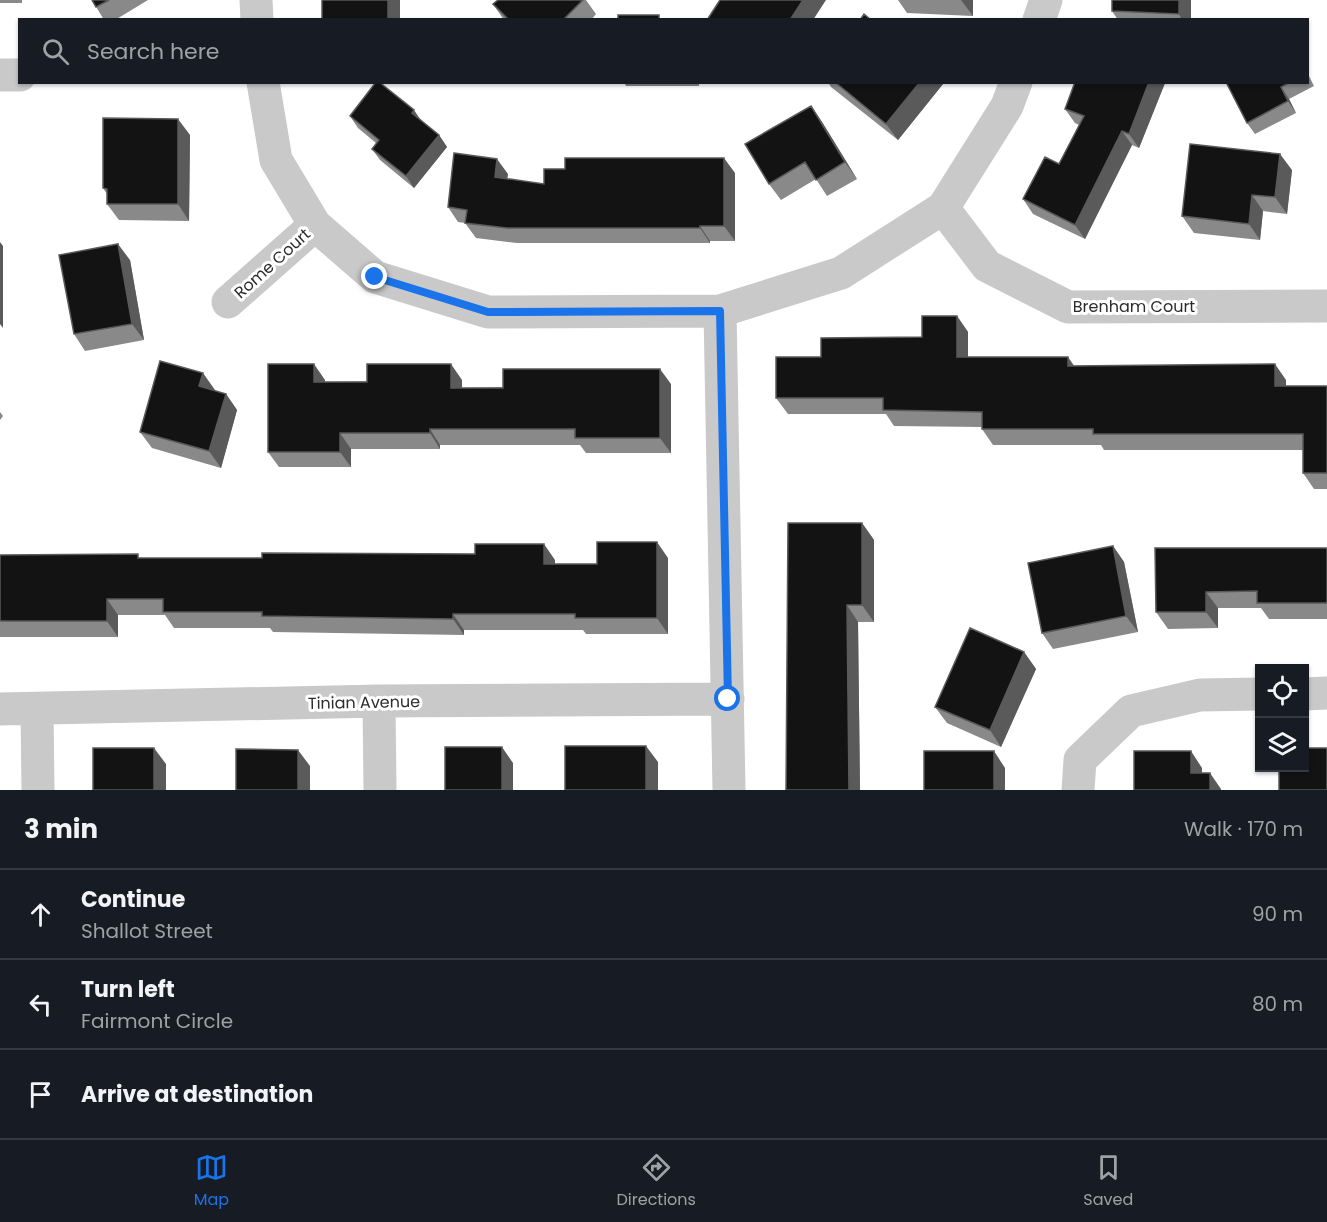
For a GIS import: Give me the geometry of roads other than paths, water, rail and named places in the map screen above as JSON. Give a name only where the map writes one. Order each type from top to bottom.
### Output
[{"type":"street","points":[[256,0],[257,18]]},
{"type":"street","points":[[1040,18],[1046,0]]},
{"type":"street","points":[[0,75],[18,75]]},
{"type":"street","points":[[262,84],[276,160],[315,225],[375,277],[488,312],[720,311],[841,273],[943,208],[1007,106],[1015,84]]},
{"type":"street","name":"Brenham Court","points":[[943,208],[987,266],[1068,307],[1327,306]]},
{"type":"street","name":"Rome Court","points":[[228,302],[315,225]]},
{"type":"street","points":[[720,311],[729,790]]},
{"type":"street","points":[[1309,694],[1327,693]]},
{"type":"street","points":[[1079,775],[1131,711],[1200,695],[1255,694]]},
{"type":"street","name":"Tinian Avenue","points":[[0,709],[378,701],[728,699]]},
{"type":"street","points":[[378,701],[380,790]]},
{"type":"street","points":[[37,709],[38,790]]}]
